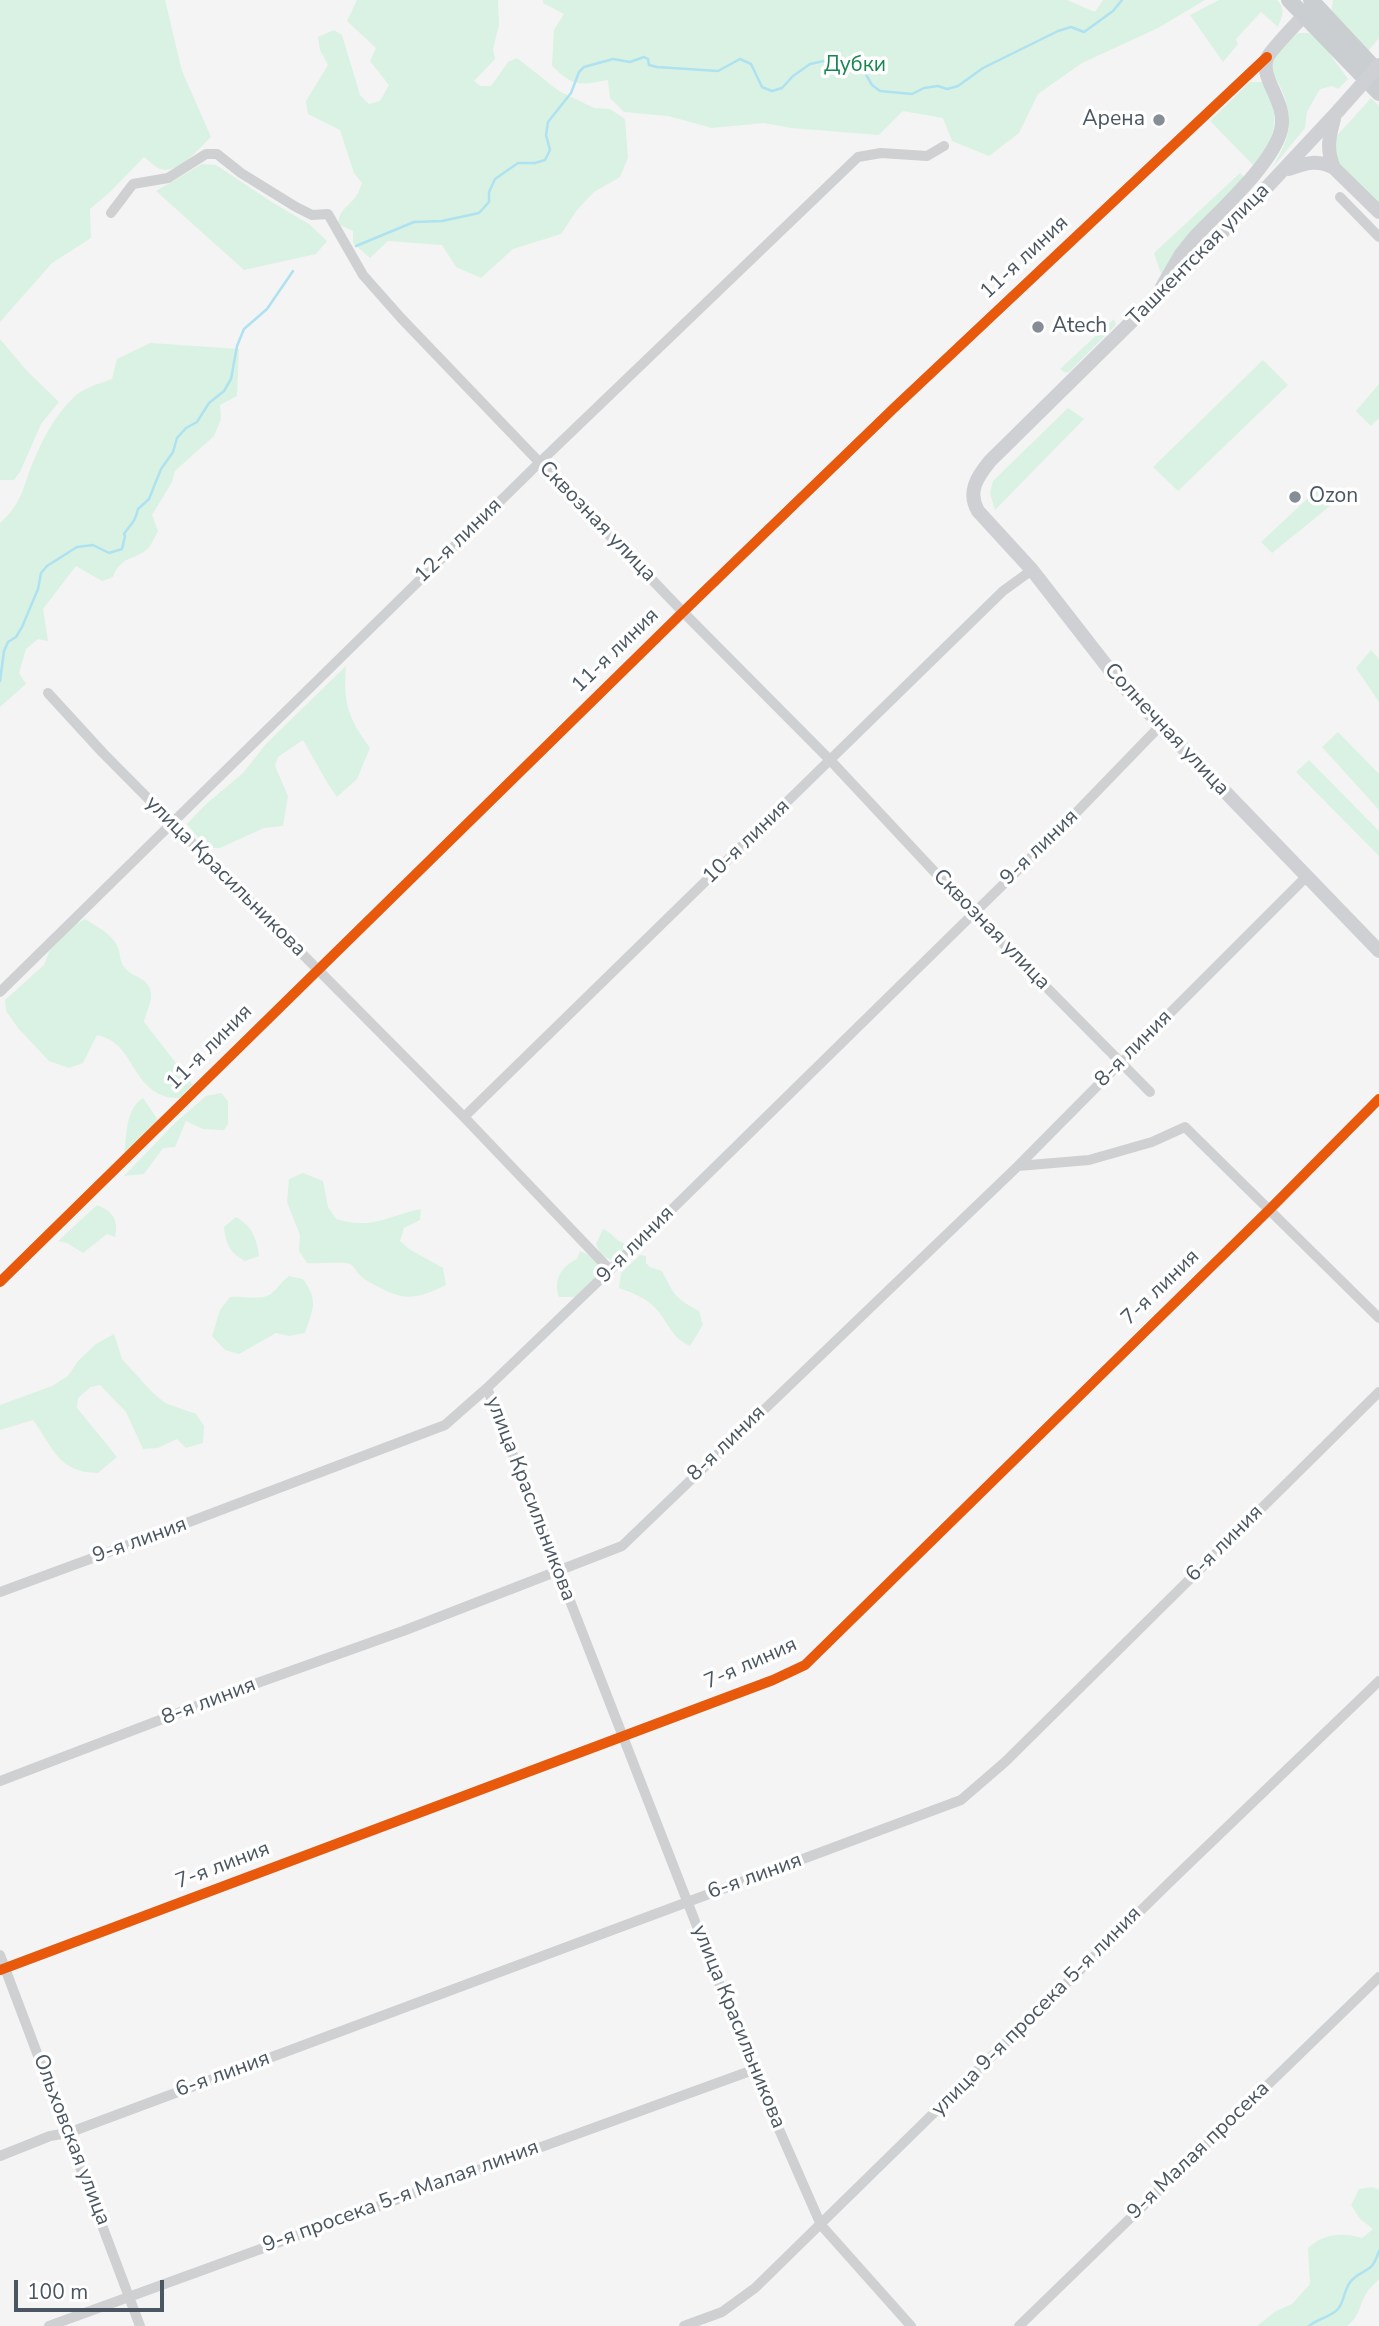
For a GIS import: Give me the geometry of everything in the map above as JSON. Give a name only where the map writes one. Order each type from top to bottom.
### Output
[{"type":"main road","points":[[1289,0],[1312,5],[1379,73]]},
{"type":"main road","points":[[1157,298],[1174,265],[1193,239],[1274,151],[1282,128],[1282,109],[1266,71],[1267,57],[1312,5]]},
{"type":"main road","points":[[1312,5],[1379,93]]},
{"type":"main road","name":"Ташкентская улица","points":[[972,494],[981,472],[990,461],[1285,170],[1379,65]]},
{"type":"main road","points":[[1337,112],[1328,145],[1329,157],[1334,168],[1379,212]]},
{"type":"main road","points":[[1285,170],[1317,162],[1334,168]]},
{"type":"main road","name":"Солнечная улица","points":[[972,494],[978,511],[1032,570],[1120,683],[1379,951]]},
{"type":"street","name":"11-я линия","points":[[0,1282],[683,612],[894,408],[1267,57]]},
{"type":"street","name":"12-я линия","points":[[0,992],[539,463],[858,157],[881,153],[927,156],[944,146]]},
{"type":"street","name":"Сквозная улица","points":[[111,213],[133,184],[168,178],[206,154],[217,154],[241,173],[296,207],[312,215],[328,214],[363,275],[401,318],[1150,1092]]},
{"type":"street","points":[[1340,197],[1379,237]]},
{"type":"street","name":"10-я линия","points":[[464,1118],[1003,591],[1032,570]]},
{"type":"street","name":"улица Красильникова","points":[[48,693],[103,754],[464,1118],[610,1270]]},
{"type":"street","name":"9-я линия","points":[[0,1592],[139,1542],[444,1425],[487,1388],[610,1270],[1070,820],[1160,726]]},
{"type":"street","name":"8-я линия","points":[[0,1781],[622,1546],[1018,1166],[1121,1062],[1138,1050],[1156,1027],[1307,876]]},
{"type":"street","name":"7-я линия","points":[[2,1969],[773,1680],[805,1665],[1379,1099]]},
{"type":"street","points":[[1018,1166],[1089,1160],[1152,1142],[1185,1127],[1379,1318]]},
{"type":"street","name":"улица Красильникова","points":[[487,1388],[753,2070],[821,2225],[911,2326]]},
{"type":"street","name":"6-я линия","points":[[0,2155],[50,2136],[68,2133],[961,1800],[1004,1762],[1379,1392]]},
{"type":"street","name":"улица 9-я просека 5-я линия","points":[[684,2326],[722,2312],[737,2303],[821,2225],[1183,1869],[1379,1681]]},
{"type":"street","name":"Ольховская улица","points":[[0,1955],[2,1969],[68,2133],[140,2326]]},
{"type":"street","name":"9-я Малая просека","points":[[1019,2326],[1379,1977]]},
{"type":"street","name":"9-я просека 5-я Малая линия","points":[[49,2326],[753,2070]]},
{"type":"green space","points":[[0,0],[165,0],[182,71],[211,137],[187,160],[173,168],[158,168],[144,157],[90,209],[91,238],[52,263],[0,322]]},
{"type":"green space","points":[[357,0],[498,0],[499,25],[493,49],[495,59],[474,81],[480,86],[491,86],[508,62],[517,58],[559,91],[594,108],[610,109],[625,119],[628,158],[620,177],[594,192],[577,210],[561,234],[513,249],[481,278],[456,267],[442,245],[388,241],[370,258],[353,243],[353,231],[338,224],[342,213],[362,183],[354,173],[340,130],[308,114],[306,101],[328,65],[320,50],[318,37],[334,30],[342,35],[360,95],[369,104],[380,101],[389,85],[370,61],[376,48],[347,21]]},
{"type":"green space","name":"Дубки","points":[[543,0],[1067,0],[1095,12],[1103,0],[1205,0],[1158,28],[1082,63],[1038,94],[1019,133],[989,156],[952,141],[943,118],[903,111],[879,135],[791,128],[764,123],[712,128],[668,116],[624,112],[610,98],[608,80],[578,83],[566,78],[552,66],[554,30],[564,14],[543,3]]},
{"type":"green space","points":[[1219,0],[1277,0],[1282,16],[1278,27],[1261,12],[1236,39],[1238,44],[1223,62],[1190,15]]},
{"type":"green space","points":[[1333,0],[1379,0],[1379,38],[1364,56],[1331,14]]},
{"type":"green space","points":[[1298,33],[1309,33],[1322,43],[1348,79],[1338,89],[1332,86],[1320,89],[1307,112],[1305,128],[1272,168],[1287,137],[1289,118],[1285,98],[1271,66],[1277,52]]},
{"type":"green space","points":[[1250,82],[1262,82],[1269,95],[1274,117],[1272,136],[1258,170],[1210,121]]},
{"type":"green space","points":[[1371,98],[1379,106],[1379,204],[1334,161],[1334,139]]},
{"type":"green space","points":[[202,164],[216,165],[309,224],[327,241],[316,254],[244,270],[156,191]]},
{"type":"green space","points":[[1240,173],[1245,178],[1161,274],[1154,253]]},
{"type":"green space","points":[[1114,319],[1116,325],[1070,371],[1066,373],[1060,369]]},
{"type":"green space","points":[[0,339],[27,371],[59,402],[41,424],[14,480],[0,480]]},
{"type":"green space","points":[[150,343],[239,349],[237,396],[220,405],[221,419],[214,436],[175,471],[172,482],[152,515],[158,531],[149,547],[121,564],[113,577],[102,581],[76,566],[43,609],[48,641],[38,639],[26,649],[19,673],[26,684],[0,707],[0,523],[19,500],[42,442],[66,406],[81,392],[112,379],[117,359]]},
{"type":"green space","points":[[1263,360],[1288,385],[1178,491],[1153,467]]},
{"type":"green space","points":[[1379,384],[1379,418],[1371,426],[1356,411]]},
{"type":"green space","points":[[1068,408],[1084,419],[995,510],[990,493],[993,481]]},
{"type":"green space","points":[[1321,486],[1335,502],[1272,553],[1261,542]]},
{"type":"green space","points":[[1371,650],[1379,659],[1379,702],[1356,668]]},
{"type":"green space","points":[[346,666],[346,700],[352,718],[370,748],[357,779],[337,797],[303,740],[278,757],[275,766],[288,796],[283,826],[264,828],[220,848],[212,848],[202,842],[187,824],[243,773],[266,744]]},
{"type":"green space","points":[[1338,732],[1379,774],[1379,810],[1322,747]]},
{"type":"green space","points":[[1309,760],[1379,831],[1379,856],[1296,772]]},
{"type":"green space","points":[[85,919],[113,939],[123,966],[148,985],[151,997],[144,1022],[193,1085],[180,1098],[166,1097],[153,1090],[118,1046],[97,1035],[83,1063],[69,1068],[49,1061],[6,1011],[5,1000],[44,965],[49,952],[71,927]]},
{"type":"green space","points":[[221,1093],[228,1101],[228,1124],[224,1130],[203,1129],[186,1121],[175,1147],[163,1148],[144,1174],[124,1176],[175,1123],[206,1096]]},
{"type":"green space","points":[[143,1098],[158,1123],[123,1165],[129,1119],[137,1103]]},
{"type":"green space","points":[[303,1173],[323,1181],[328,1207],[336,1219],[370,1223],[421,1209],[420,1220],[404,1228],[400,1241],[443,1268],[446,1285],[418,1296],[403,1296],[365,1280],[350,1264],[307,1263],[299,1251],[300,1235],[287,1202],[289,1179]]},
{"type":"green space","points":[[97,1205],[114,1217],[115,1237],[107,1234],[83,1253],[58,1241]]},
{"type":"green space","points":[[236,1217],[253,1233],[259,1256],[245,1261],[229,1247],[224,1227]]},
{"type":"green space","points":[[603,1229],[630,1245],[616,1262],[601,1255],[596,1244]]},
{"type":"green space","points":[[580,1251],[596,1260],[604,1276],[576,1297],[559,1297],[557,1285],[560,1275],[577,1259]]},
{"type":"green space","points":[[640,1255],[646,1256],[646,1263],[650,1267],[662,1271],[680,1299],[699,1311],[703,1325],[690,1346],[675,1335],[649,1302],[619,1288],[621,1273]]},
{"type":"green space","points":[[289,1276],[303,1279],[313,1299],[305,1333],[289,1336],[276,1333],[239,1354],[225,1350],[212,1336],[220,1310],[230,1297],[258,1298],[268,1295]]},
{"type":"green space","points":[[114,1334],[122,1359],[152,1392],[165,1403],[196,1414],[204,1426],[203,1443],[186,1448],[177,1439],[158,1448],[143,1449],[126,1412],[100,1385],[91,1387],[78,1398],[77,1408],[117,1457],[98,1473],[85,1472],[65,1463],[33,1420],[0,1430],[0,1405],[52,1386],[68,1376],[78,1361],[96,1344]]},
{"type":"green space","points":[[1373,2187],[1379,2190],[1379,2279],[1367,2292],[1352,2322],[1347,2326],[1257,2326],[1276,2311],[1292,2304],[1310,2284],[1308,2248],[1333,2236],[1362,2238],[1373,2229],[1360,2219],[1351,2205],[1359,2189]]},
{"type":"waterway","points":[[356,246],[414,222],[442,221],[479,213],[489,202],[489,192],[495,179],[518,163],[545,160],[550,150],[546,135],[548,122],[571,93],[579,72],[584,67],[613,59],[630,62],[644,57],[648,59],[649,65],[657,67],[718,71],[740,59],[751,64],[762,87],[772,91],[782,88],[810,64],[824,61],[854,66],[865,73],[872,85],[880,91],[912,94],[924,88],[938,86],[947,89],[958,86],[983,68],[1058,31],[1071,27],[1084,32],[1113,11],[1122,0]]},
{"type":"waterway","points":[[0,681],[4,651],[8,642],[16,637],[22,627],[38,589],[41,573],[47,566],[77,547],[93,545],[109,553],[122,549],[124,534],[138,509],[149,499],[161,469],[173,452],[177,438],[186,428],[197,422],[209,403],[224,391],[231,379],[237,346],[244,329],[267,309],[293,271]]},
{"type":"waterway","points":[[1309,2326],[1338,2309],[1350,2282],[1371,2267],[1379,2251]]},
{"type":"cycle path","points":[[0,1282],[683,612],[894,408],[1267,57]]},
{"type":"cycle path","points":[[0,1970],[773,1680],[805,1665],[1379,1099]]},
{"type":"place","name":"Арена","points":[[1159,120]]},
{"type":"place","name":"Atech","points":[[1038,327]]},
{"type":"place","name":"Ozon","points":[[1295,497]]}]
